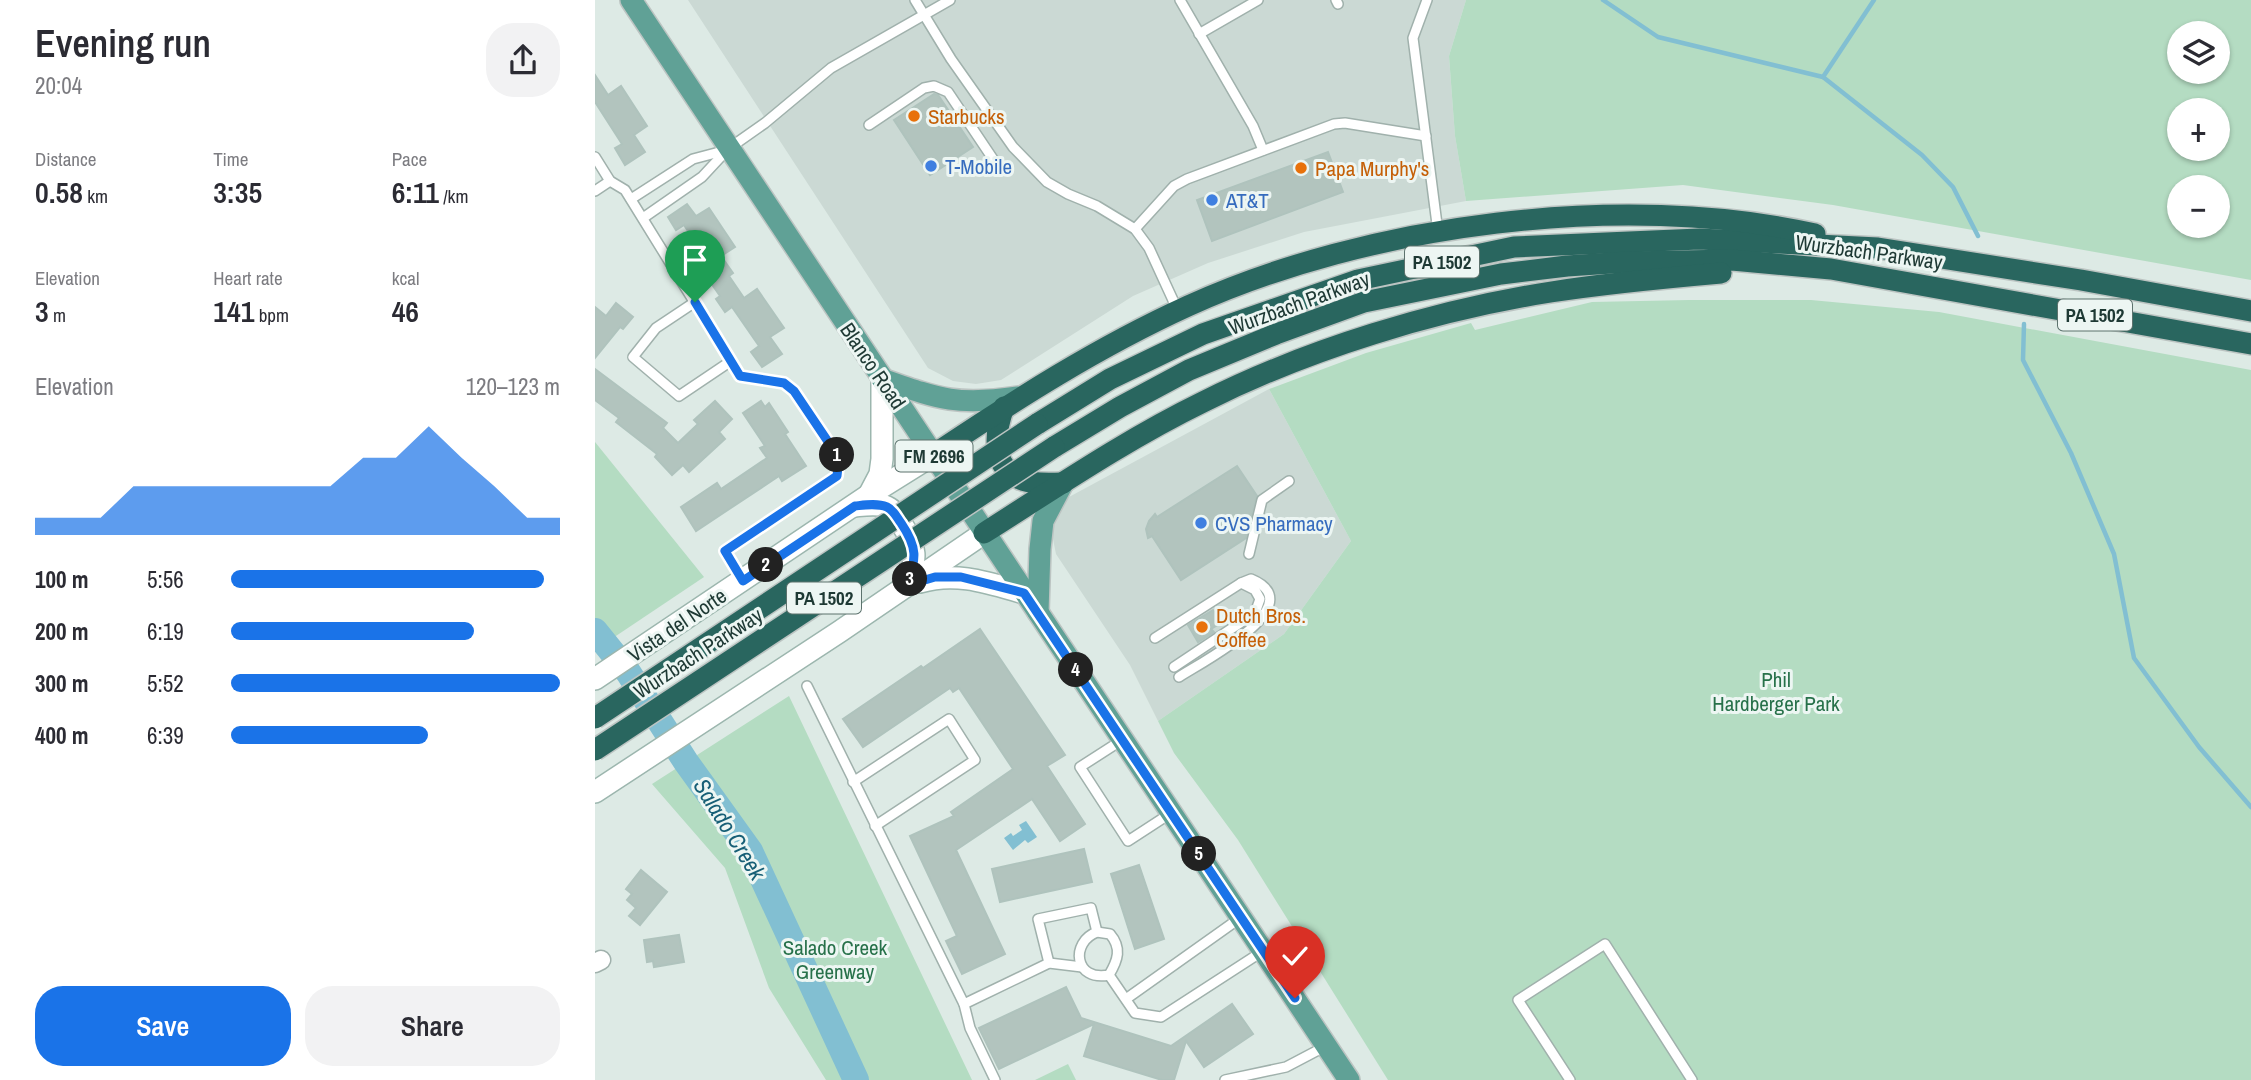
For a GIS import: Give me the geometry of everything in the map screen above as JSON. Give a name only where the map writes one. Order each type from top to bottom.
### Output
[{"type":"highway","points":[[933,455],[1011,402],[1104,348],[1178,311],[1276,272],[1344,252],[1439,233],[1542,219],[1606,215],[1679,216],[1772,224],[1878,248]]},
{"type":"highway","name":"Wurzbach Parkway","points":[[595,718],[1110,379],[1203,334],[1357,280],[1514,247],[1699,239],[1878,248],[2081,280],[2251,311]]},
{"type":"highway","name":"Wurzbach Parkway","points":[[595,750],[1054,447],[1120,407],[1189,370],[1364,302],[1501,274],[1627,262],[1732,260],[1831,269],[2251,344]]},
{"type":"highway","points":[[984,533],[1203,401],[1291,364],[1373,334],[1523,297],[1622,281],[1727,272],[1831,269]]},
{"type":"highway","points":[[1011,402],[997,425],[998,455],[1015,477],[1027,482],[1063,483]]},
{"type":"main road","name":"Blanco Road","points":[[631,0],[1349,1080]]},
{"type":"main road","points":[[882,379],[953,402],[1011,402]]},
{"type":"main road","points":[[1038,612],[1039,549],[1043,521],[1063,483]]},
{"type":"street","points":[[882,379],[883,459],[880,474],[862,501],[893,510],[910,537],[915,550],[908,585]]},
{"type":"street","name":"Vista del Norte","points":[[595,679],[933,455]]},
{"type":"street","points":[[595,792],[984,533]]},
{"type":"street","points":[[908,585],[935,577],[961,577],[1024,593]]},
{"type":"lane","points":[[915,0],[951,59],[1013,147],[1047,182],[1097,206],[1135,229],[1149,248],[1178,311]]},
{"type":"lane","points":[[643,218],[702,177],[729,149],[831,68],[950,0]]},
{"type":"lane","points":[[1180,0],[1253,126],[1263,150]]},
{"type":"lane","points":[[1199,34],[1258,0]]},
{"type":"lane","points":[[1427,0],[1413,38],[1439,233]]},
{"type":"lane","points":[[870,125],[924,88],[941,88],[948,92],[995,162]]},
{"type":"lane","points":[[1135,229],[1174,186],[1187,179],[1333,124],[1345,123],[1426,136]]},
{"type":"lane","points":[[631,199],[692,159],[729,149]]},
{"type":"lane","points":[[595,157],[610,181],[625,190],[631,199],[740,376],[784,383],[794,391],[839,458],[837,476],[725,551],[743,581]]},
{"type":"lane","points":[[595,191],[610,181]]},
{"type":"lane","points":[[695,302],[656,328],[633,357],[678,396],[731,361]]},
{"type":"lane","points":[[1249,554],[1262,500],[1289,481]]},
{"type":"lane","points":[[1155,638],[1241,583],[1251,579],[1262,583],[1268,593],[1269,602],[1264,617],[1252,631],[1179,677]]},
{"type":"lane","points":[[1174,667],[1255,613],[1259,599],[1255,590],[1241,583]]},
{"type":"lane","points":[[807,686],[964,1004],[970,1028],[995,1080]]},
{"type":"lane","points":[[853,782],[949,719],[975,760],[875,826]]},
{"type":"lane","points":[[1122,740],[1080,767],[1128,841],[1171,813]]},
{"type":"lane","points":[[1048,963],[1038,919],[1091,908],[1097,932]]},
{"type":"lane","points":[[1126,999],[1242,917]]},
{"type":"lane","points":[[1097,932],[1110,934],[1116,941],[1119,955],[1109,975],[1097,977],[1087,973],[1082,967],[1079,956],[1082,943],[1089,935],[1097,932]]},
{"type":"lane","points":[[1570,1080],[1518,1000],[1605,944],[1692,1080]]},
{"type":"lane","points":[[1109,975],[1135,1013],[1161,1017],[1263,950]]},
{"type":"lane","points":[[964,1004],[1048,963],[1082,967]]},
{"type":"lane","points":[[1225,1080],[1286,1068],[1326,1046]]},
{"type":"shaded area","points":[[688,0],[1466,0],[1449,56],[1455,136],[1466,201],[1304,232],[1208,263],[1133,296],[1001,380],[976,384],[953,381],[928,368]]},
{"type":"shaded area","points":[[1269,389],[1351,541],[1284,634],[1158,721],[1130,665],[1056,554],[1052,534],[1057,513],[1069,497]]},
{"type":"green space","points":[[1466,0],[2251,0],[2251,280],[1833,205],[1683,185],[1466,201],[1455,136],[1449,56]]},
{"type":"green space","name":"Phil Hardberger Park","points":[[1811,300],[1939,312],[2251,370],[2251,1080],[1388,1080],[1238,840],[1174,753],[1158,721],[1284,634],[1351,541],[1269,389],[1366,353],[1471,323],[1475,330],[1592,302]]},
{"type":"green space","points":[[595,442],[704,577],[595,650]]},
{"type":"green space","name":"Salado Creek Greenway","points":[[789,696],[972,1080],[826,1080],[769,988],[725,868],[652,784]]},
{"type":"green space","points":[[1068,1064],[1076,1080],[1035,1080]]},
{"type":"water","points":[[1026,821],[1037,837],[1028,843],[1025,840],[1013,850],[1004,838],[1022,830],[1019,825]]},
{"type":"building","points":[[595,75],[608,95],[621,86],[647,126],[634,135],[645,152],[625,165],[615,148],[622,144],[595,102]]},
{"type":"building","points":[[934,94],[938,95],[973,147],[930,175],[894,120]]},
{"type":"building","points":[[1328,152],[1343,192],[1212,241],[1197,200]]},
{"type":"building","points":[[687,204],[696,216],[709,208],[735,247],[721,256],[733,273],[729,276],[744,298],[757,289],[784,328],[770,337],[782,354],[762,367],[751,352],[759,346],[732,307],[725,312],[716,299],[720,296],[702,270],[710,265],[684,225],[676,230],[668,217]]},
{"type":"building","points":[[616,303],[633,317],[623,329],[620,327],[595,358],[595,307],[606,316]]},
{"type":"building","points":[[595,369],[667,423],[663,428],[678,443],[698,424],[694,420],[715,401],[732,419],[719,432],[725,439],[689,472],[683,465],[672,475],[655,457],[657,454],[616,422],[619,418],[595,400]]},
{"type":"building","points":[[761,401],[765,407],[769,403],[806,466],[782,481],[779,476],[696,531],[681,507],[717,483],[721,489],[767,458],[760,448],[765,446],[743,413]]},
{"type":"building","name":"CVS Pharmacy","points":[[1237,466],[1257,496],[1246,538],[1181,580],[1152,536],[1148,538],[1146,529],[1149,521],[1155,514],[1157,517]]},
{"type":"building","name":"Dutch Bros. Coffee","points":[[1213,610],[1221,623],[1211,629],[1214,632],[1198,642],[1188,625]]},
{"type":"building","points":[[980,629],[1065,755],[1047,766],[1085,824],[1060,841],[1032,799],[956,850],[1005,954],[962,974],[946,941],[957,936],[910,836],[954,816],[951,812],[1013,769],[959,688],[953,692],[950,688],[863,747],[843,719]]},
{"type":"building","points":[[1084,849],[1092,882],[1000,902],[992,869]]},
{"type":"building","points":[[1139,865],[1164,939],[1135,949],[1111,874]]},
{"type":"building","points":[[641,870],[667,892],[640,925],[629,916],[636,908],[627,900],[632,894],[626,889]]},
{"type":"building","points":[[679,935],[684,962],[654,967],[653,961],[647,962],[644,940]]},
{"type":"building","points":[[1066,987],[1081,1018],[1171,1046],[1232,1004],[1253,1034],[1204,1067],[1186,1041],[1174,1080],[1162,1080],[1084,1056],[1094,1024],[999,1069],[979,1028]]},
{"type":"waterway","points":[[1603,0],[1658,37],[1823,77],[1922,155],[1953,187],[1978,236]]},
{"type":"waterway","points":[[1823,77],[1874,0]]},
{"type":"waterway","points":[[2024,324],[2023,360],[2071,453],[2114,554],[2134,658],[2199,747],[2251,807]]},
{"type":"waterway","name":"Salado Creek","points":[[595,631],[628,672],[686,762],[750,851],[856,1080]]},
{"type":"place","name":"Starbucks","points":[[914,116]]},
{"type":"place","name":"T-Mobile","points":[[931,166]]},
{"type":"place","name":"Papa Murphy's","points":[[1301,168]]},
{"type":"place","name":"AT&T","points":[[1212,200]]},
{"type":"place","name":"CVS Pharmacy","points":[[1201,523]]},
{"type":"place","name":"Dutch Bros. Coffee","points":[[1202,627]]},
{"type":"route","points":[[695,302],[740,376],[784,383],[794,391],[839,458],[837,476],[725,551],[743,581],[855,506],[869,504],[886,506],[893,510],[910,537],[915,558],[908,585],[935,577],[961,577],[1024,593],[1295,998]]}]
